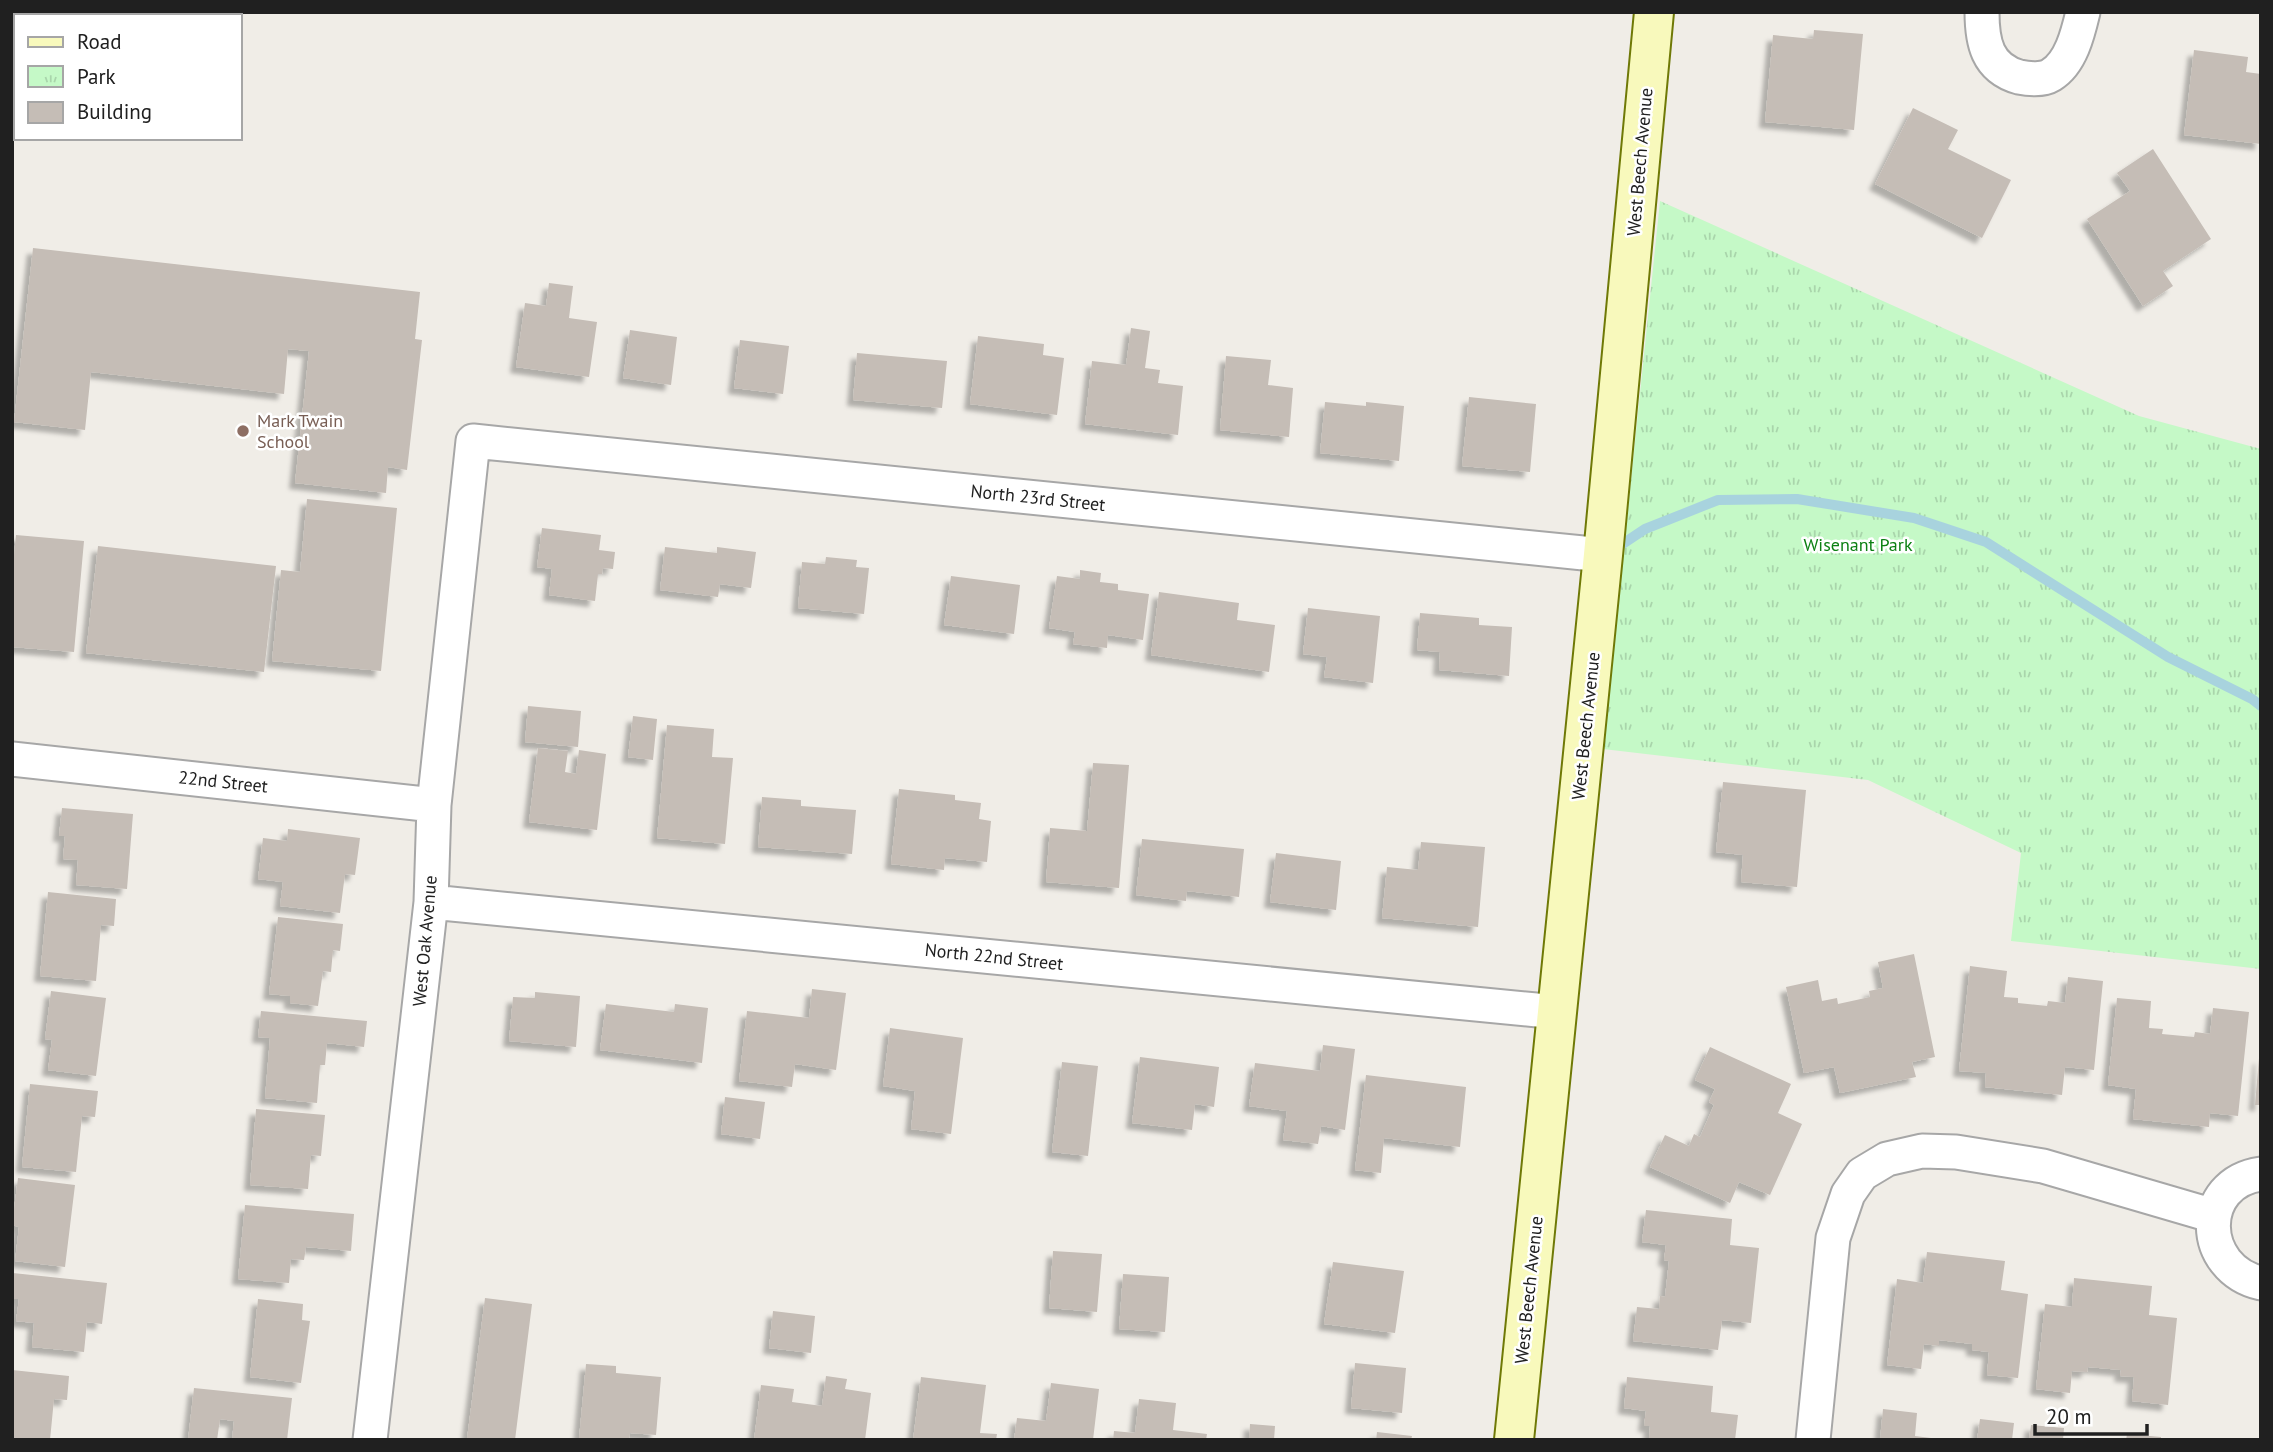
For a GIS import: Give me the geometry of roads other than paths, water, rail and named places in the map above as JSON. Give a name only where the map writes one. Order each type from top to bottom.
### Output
[{"type":"main road","name":"West Beech Avenue","points":[[1514,1440],[1603,555],[1654,12]]},
{"type":"street","points":[[1982,12],[1982,32],[1993,63],[2006,74],[2029,80],[2051,76],[2066,61],[2077,36],[2083,12]]},
{"type":"street","name":"North 23rd Street","points":[[473,441],[1603,555]]},
{"type":"street","name":"West Oak Avenue","points":[[370,1440],[430,902],[434,805],[473,441]]},
{"type":"street","name":"22nd Street","points":[[12,759],[434,805]]},
{"type":"street","name":"North 22nd Street","points":[[430,902],[1558,1012]]},
{"type":"street","points":[[1813,1440],[1833,1238],[1848,1194],[1862,1174],[1887,1159],[1922,1151],[2043,1166],[2214,1216]]},
{"type":"street","points":[[2261,1174],[2250,1175],[2234,1184],[2221,1198],[2214,1216],[2213,1234],[2218,1251],[2228,1266],[2242,1277],[2261,1283]]},
{"type":"waterway","points":[[1624,543],[1645,529],[1718,500],[1797,499],[1914,518],[1986,542],[2168,657],[2261,706]]},
{"type":"place","name":"Mark Twain School","points":[[243,431]]},
{"type":"park label","name":"Wisenant Park","points":[[1858,545]]}]
